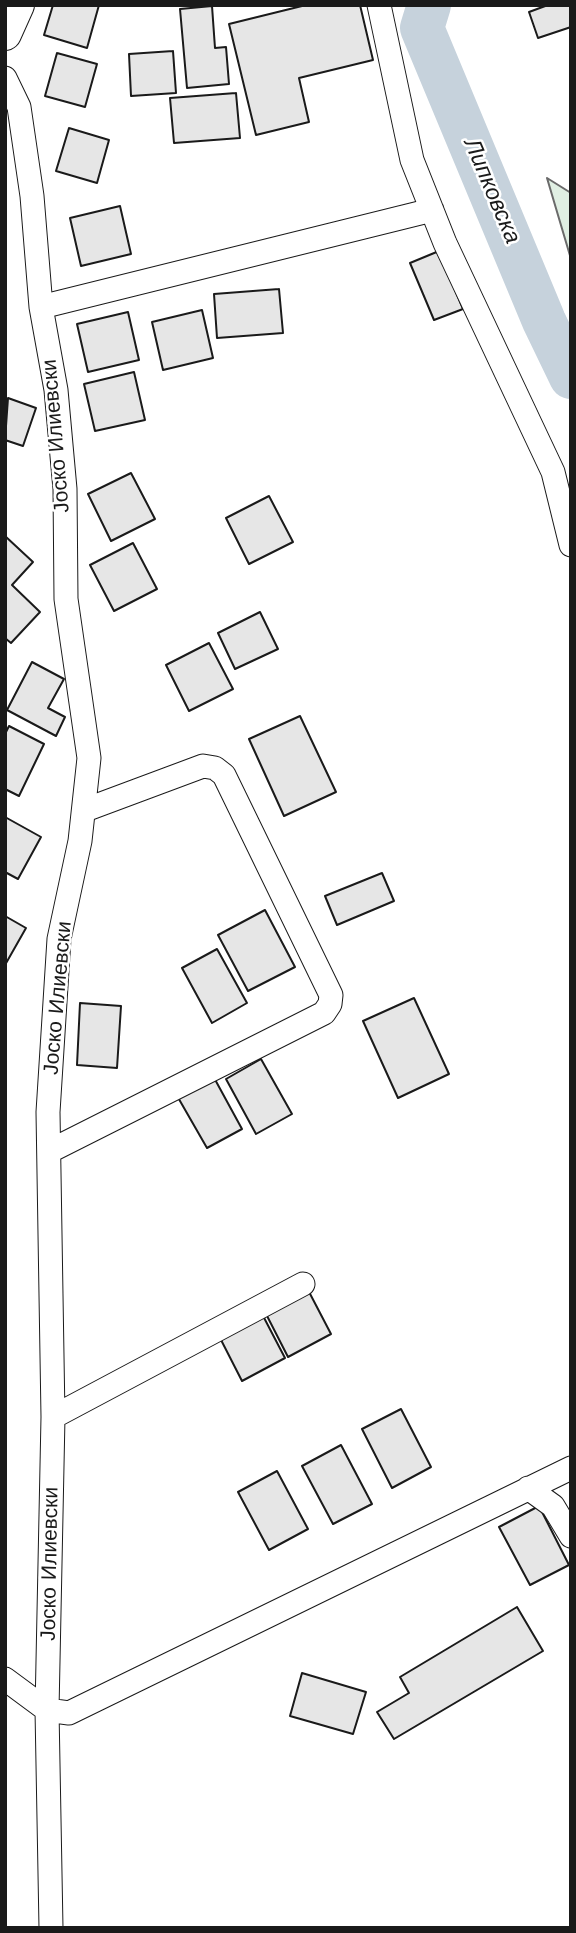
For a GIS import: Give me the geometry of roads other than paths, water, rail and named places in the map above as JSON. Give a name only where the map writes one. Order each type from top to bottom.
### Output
[{"type":"main road","points":[[5,34],[18,5]]},
{"type":"street","points":[[379,5],[412,160],[554,472],[571,545]]},
{"type":"street","name":"Јоско Илиевски","points":[[5,78],[19,107],[24,132],[41,307],[56,390],[65,489],[66,600],[89,758],[85,810],[56,969],[48,1112],[53,1417],[47,1710],[51,1928]]},
{"type":"street","points":[[41,307],[432,209]]},
{"type":"street","points":[[50,1151],[324,1013],[331,1004],[331,995],[224,775],[215,768],[203,766],[85,810]]},
{"type":"street","points":[[53,1417],[303,1284]]},
{"type":"street","points":[[5,1679],[47,1710],[69,1713],[91,1705],[571,1468]]},
{"type":"street","points":[[528,1488],[553,1506],[571,1535]]},
{"type":"waterway","name":"Липковска","points":[[429,5],[422,28],[544,321],[571,377]]}]
